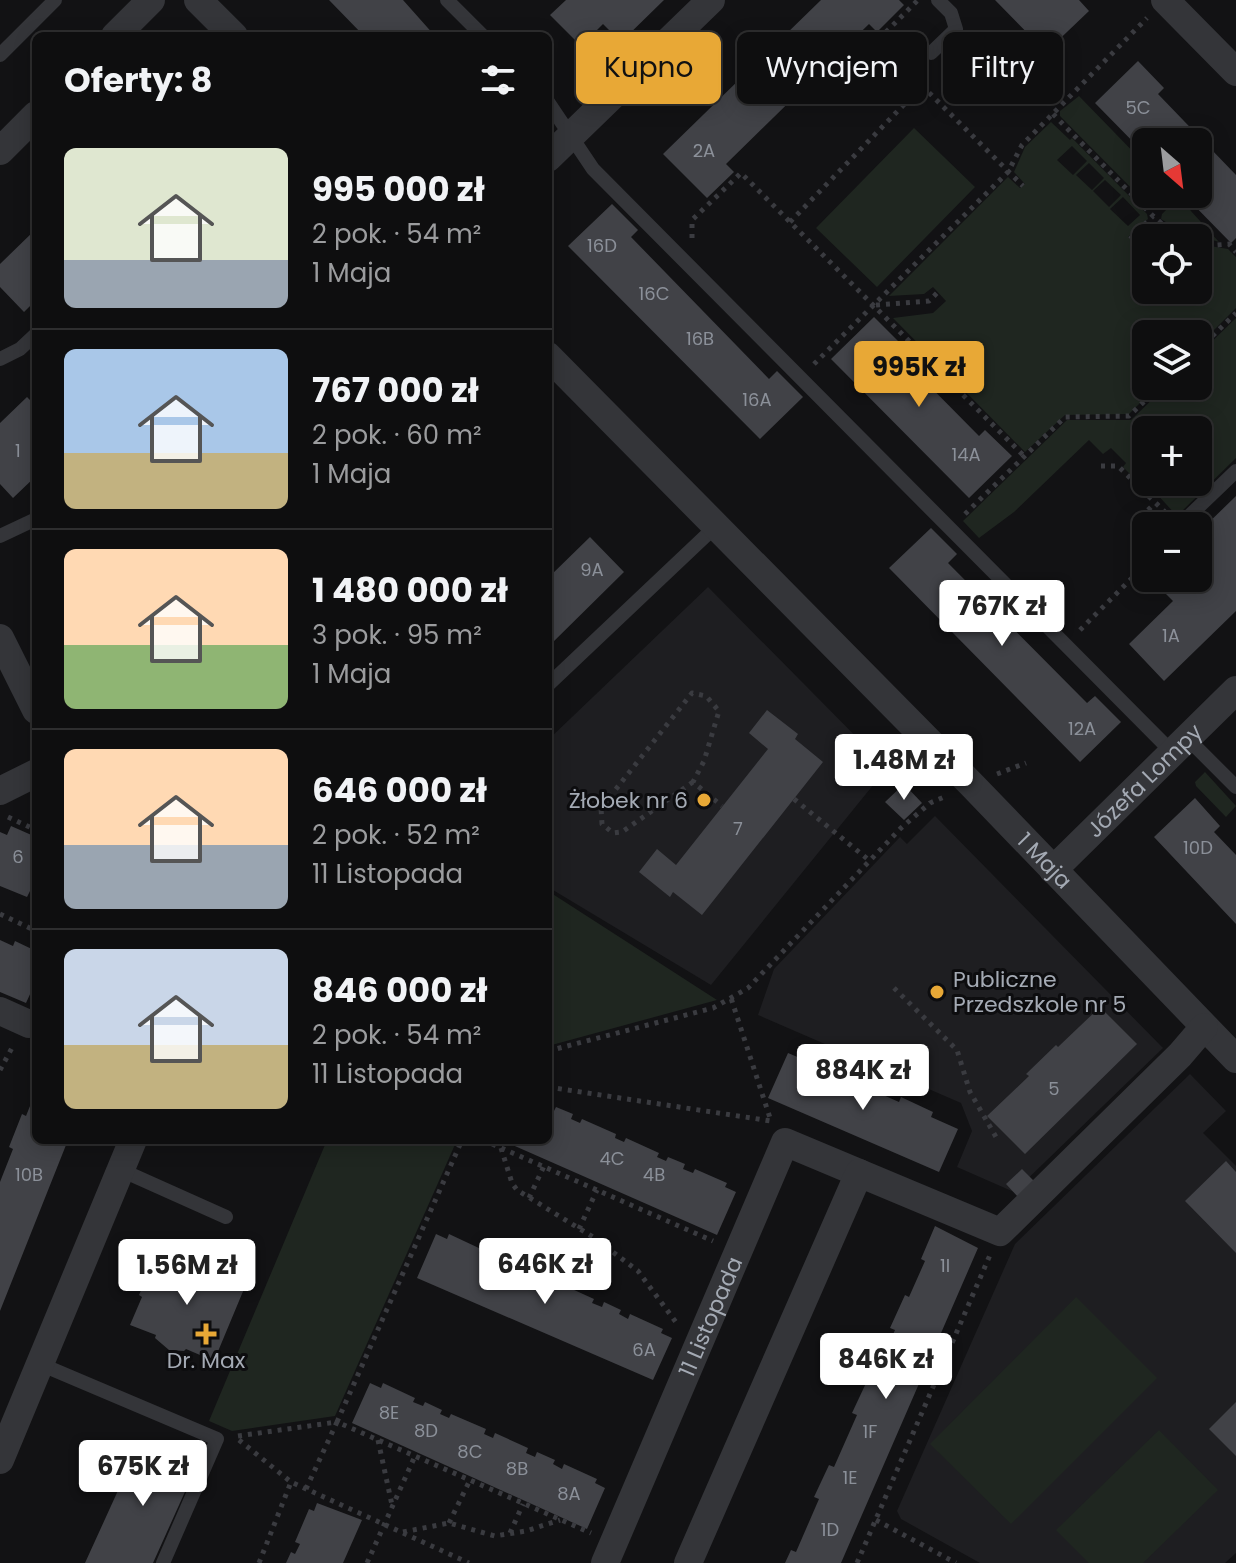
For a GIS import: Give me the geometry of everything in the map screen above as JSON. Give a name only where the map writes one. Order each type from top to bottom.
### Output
[{"type":"street","points":[[119,32],[151,0]]},
{"type":"street","points":[[198,0],[230,32]]},
{"type":"street","points":[[552,154],[711,0]]},
{"type":"street","points":[[1165,0],[1236,72]]},
{"type":"street","points":[[0,151],[32,119]]},
{"type":"street","name":"1 Maja","points":[[552,368],[972,785],[1236,1059]]},
{"type":"street","points":[[0,638],[32,702]]},
{"type":"street","name":"Józefa Lompy","points":[[1053,870],[1236,690]]},
{"type":"street","points":[[0,791],[32,775]]},
{"type":"street","points":[[0,1011],[32,1024]]},
{"type":"street","points":[[1000,1232],[1180,1055],[1204,1027]]},
{"type":"street","name":"11 Listopada","points":[[603,1550],[699,1343],[785,1142],[1000,1232]]},
{"type":"street","points":[[0,1460],[131,1144]]},
{"type":"street","points":[[688,1563],[859,1173]]},
{"type":"lane","points":[[0,55],[55,0]]},
{"type":"lane","points":[[447,0],[479,32]]},
{"type":"lane","points":[[931,53],[956,29],[951,13],[938,0]]},
{"type":"lane","points":[[552,108],[593,169],[1065,644],[1180,745],[1236,787]]},
{"type":"lane","points":[[0,359],[20,349],[32,338]]},
{"type":"lane","points":[[1193,512],[1236,471]]},
{"type":"lane","points":[[0,536],[32,521]]},
{"type":"lane","points":[[552,681],[715,527]]},
{"type":"lane","points":[[121,1170],[226,1217]]},
{"type":"lane","points":[[40,1364],[217,1439],[163,1563]]},
{"type":"path","points":[[886,32],[918,0]]},
{"type":"path","points":[[800,377],[1008,172],[1022,145],[1165,0]]},
{"type":"path","points":[[927,91],[1023,186]]},
{"type":"path","points":[[790,222],[905,104]]},
{"type":"path","points":[[1053,114],[1162,224]]},
{"type":"path","points":[[681,258],[693,247],[692,220],[741,173],[1024,456]]},
{"type":"path","points":[[1130,239],[1153,216]]},
{"type":"path","points":[[1212,244],[1229,244],[1236,252]]},
{"type":"path","points":[[875,306],[929,301],[938,292]]},
{"type":"path","points":[[1212,336],[1236,313]]},
{"type":"path","points":[[950,529],[1065,417],[1129,416],[1146,400]]},
{"type":"path","points":[[1101,466],[1118,466],[1164,512]]},
{"type":"path","points":[[1148,510],[1155,503]]},
{"type":"path","points":[[1065,644],[1132,578]]},
{"type":"path","points":[[692,693],[706,696],[719,711],[709,746],[693,782],[622,832],[613,833],[602,824],[601,808],[692,693]]},
{"type":"path","points":[[552,1050],[713,1008],[748,988],[901,828],[930,803],[1026,763]]},
{"type":"path","points":[[693,782],[722,806]]},
{"type":"path","points":[[794,799],[870,861]]},
{"type":"path","points":[[0,813],[32,828]]},
{"type":"path","points":[[0,914],[32,929]]},
{"type":"path","points":[[894,988],[957,1050],[970,1092],[996,1137]]},
{"type":"path","points":[[552,1088],[771,1121],[731,998]]},
{"type":"path","points":[[306,1489],[460,1144]]},
{"type":"path","points":[[492,1144],[738,1251]]},
{"type":"path","points":[[501,1148],[517,1190],[638,1271],[687,1338],[699,1343]]},
{"type":"path","points":[[529,1198],[544,1166]]},
{"type":"path","points":[[579,1229],[597,1190]]},
{"type":"path","points":[[857,1563],[1000,1232]]},
{"type":"path","points":[[217,1439],[337,1422],[560,1520],[603,1550]]},
{"type":"path","points":[[235,1437],[291,1482],[469,1563]]},
{"type":"path","points":[[377,1439],[392,1507]]},
{"type":"path","points":[[367,1563],[415,1456]]},
{"type":"path","points":[[449,1523],[470,1480]]},
{"type":"path","points":[[259,1563],[291,1482]]},
{"type":"path","points":[[509,1533],[523,1504]]},
{"type":"path","points":[[402,1532],[449,1523],[495,1536],[560,1520]]},
{"type":"path","points":[[876,1520],[956,1563]]},
{"type":"shaded area","points":[[1079,96],[1132,151],[1132,189],[1060,116],[1060,111]]},
{"type":"shaded area","points":[[1051,122],[1070,140],[1072,138],[1132,199],[1132,207],[1123,197],[1110,209],[1128,226],[1140,215],[1133,208],[1141,208],[1147,214],[1148,219],[1142,224],[1132,224],[1132,233],[1128,237],[1132,241],[1132,304],[1212,304],[1212,246],[1228,249],[1236,257],[1236,308],[1212,332],[1212,320],[1132,320],[1132,400],[1143,400],[1129,414],[1065,415],[1025,452],[893,318],[933,313],[946,301],[933,287],[924,294],[889,296],[1008,177],[1020,188],[1025,184],[1014,172],[1025,147]],"holes":[[[1072,146],[1087,161],[1073,175],[1057,160]],[[1089,163],[1104,178],[1092,190],[1076,175]],[[1105,180],[1121,195],[1109,207],[1093,191]]]},
{"type":"shaded area","points":[[914,128],[975,187],[877,287],[816,228]]},
{"type":"shaded area","points":[[1168,208],[1188,208],[1203,224],[1169,224],[1161,219]]},
{"type":"shaded area","points":[[1236,318],[1236,458],[1212,482],[1212,416],[1135,416],[1152,400],[1212,400],[1212,341]]},
{"type":"shaded area","points":[[1067,420],[1131,420],[1132,476],[1123,467],[1126,463],[1111,448],[1103,454],[1089,440],[1014,512],[979,538],[963,521]]},
{"type":"shaded area","points":[[1159,496],[1197,496],[1181,512],[1173,512]]},
{"type":"shaded area","name":"Żłobek nr 6","points":[[708,587],[887,768],[711,985],[552,889],[552,736]]},
{"type":"shaded area","points":[[1205,772],[1236,806],[1226,817],[1196,786],[1195,782]]},
{"type":"shaded area","name":"Publiczne Przedszkole nr 5","points":[[935,816],[1163,1048],[1014,1192],[957,1167],[972,1131],[961,1103],[758,1015],[774,969],[900,837],[907,844]]},
{"type":"shaded area","points":[[552,894],[717,1000],[552,1045]]},
{"type":"shaded area","points":[[1190,1074],[1226,1111],[1203,1133],[1236,1166],[1236,1553],[1225,1563],[980,1563],[901,1519],[897,1511],[1015,1244]]},
{"type":"shaded area","points":[[325,1144],[455,1144],[335,1416],[232,1431],[209,1421]]},
{"type":"shaded area","points":[[1076,1297],[1157,1378],[1011,1524],[930,1444]]},
{"type":"shaded area","points":[[1159,1430],[1218,1490],[1143,1563],[1089,1563],[1056,1530]]},
{"type":"building","points":[[329,0],[403,0],[431,32],[360,32]]},
{"type":"building","points":[[566,0],[664,0],[631,32],[611,32],[603,24],[595,32],[576,32],[576,41],[550,15]]},
{"type":"building","points":[[821,0],[899,0],[904,5],[877,32],[869,24],[861,32],[788,32]]},
{"type":"building","points":[[995,0],[1079,0],[1089,11],[1063,36],[1063,32],[1026,32]]},
{"type":"building","points":[[1138,61],[1164,88],[1158,94],[1191,128],[1132,128],[1132,141],[1095,103]]},
{"type":"building","points":[[737,82],[737,104],[787,104],[726,164],[734,172],[707,198],[663,154],[714,104],[721,104],[721,97]]},
{"type":"building","points":[[1212,150],[1236,175],[1236,238],[1231,243],[1197,208],[1212,208]]},
{"type":"building","points":[[612,204],[638,230],[631,237],[769,379],[777,371],[803,397],[760,439],[568,246]]},
{"type":"building","points":[[32,233],[32,304],[24,312],[0,287],[0,264]]},
{"type":"building","points":[[874,317],[901,344],[894,350],[979,436],[985,430],[1012,456],[969,498],[831,359]]},
{"type":"building","points":[[27,397],[32,402],[32,480],[13,498],[0,484],[0,423]]},
{"type":"building","points":[[1236,496],[1236,611],[1164,681],[1129,644],[1173,601],[1164,592],[1212,592],[1212,519]]},
{"type":"building","points":[[931,528],[957,554],[948,563],[1087,703],[1095,696],[1121,722],[1080,762],[889,568]]},
{"type":"building","points":[[590,537],[624,572],[552,643],[552,574]]},
{"type":"building","points":[[767,710],[798,734],[795,739],[823,762],[702,915],[673,892],[670,897],[639,872],[657,849],[676,865],[768,749],[749,733]]},
{"type":"building","points":[[904,784],[922,803],[904,820],[885,802]]},
{"type":"building","points":[[1195,798],[1220,826],[1214,832],[1236,855],[1236,924],[1154,837]]},
{"type":"building","points":[[11,826],[32,835],[32,892],[27,897],[0,886],[0,832],[7,835]]},
{"type":"building","points":[[0,940],[13,946],[15,941],[32,949],[32,990],[26,1003],[0,992]]},
{"type":"building","points":[[1100,1007],[1137,1044],[1025,1154],[987,1116],[1056,1045],[1058,1047]]},
{"type":"building","points":[[788,1053],[814,1064],[816,1060],[849,1075],[847,1079],[899,1102],[901,1097],[933,1112],[931,1117],[958,1129],[939,1172],[768,1098]]},
{"type":"building","points":[[32,1101],[32,1144],[66,1144],[0,1311],[0,1182],[22,1114],[26,1116]]},
{"type":"building","points":[[556,1107],[573,1114],[571,1119],[580,1123],[582,1119],[616,1134],[615,1138],[624,1142],[626,1138],[659,1153],[657,1157],[666,1161],[668,1157],[685,1164],[683,1169],[693,1173],[695,1169],[727,1183],[725,1187],[736,1192],[717,1235],[510,1144],[552,1144]]},
{"type":"building","points":[[1226,1161],[1236,1172],[1236,1253],[1185,1201]]},
{"type":"building","points":[[1022,1169],[1034,1181],[1018,1197],[1006,1184]]},
{"type":"building","points":[[935,1226],[978,1248],[841,1563],[785,1563],[791,1550],[796,1552],[819,1499],[814,1497],[829,1465],[834,1467],[857,1415],[852,1413],[867,1381],[871,1383],[895,1330],[890,1328],[905,1295],[909,1297],[925,1261],[921,1259]]},
{"type":"building","points":[[436,1234],[447,1239],[449,1234],[481,1249],[479,1253],[489,1257],[491,1253],[508,1261],[505,1265],[515,1269],[517,1265],[552,1280],[550,1284],[559,1288],[561,1284],[594,1299],[592,1303],[602,1307],[604,1302],[621,1310],[619,1314],[628,1319],[630,1314],[663,1329],[661,1333],[672,1338],[653,1380],[417,1278]]},
{"type":"building","points":[[161,1253],[190,1266],[192,1261],[214,1271],[212,1275],[244,1289],[214,1361],[186,1349],[169,1350],[155,1338],[156,1335],[130,1325],[142,1297],[139,1295]]},
{"type":"building","points":[[370,1383],[381,1388],[383,1383],[415,1398],[413,1402],[423,1406],[425,1402],[442,1410],[440,1414],[449,1418],[451,1414],[486,1429],[484,1434],[493,1438],[495,1433],[528,1448],[526,1453],[535,1457],[537,1452],[555,1460],[553,1464],[562,1469],[564,1464],[597,1479],[595,1483],[605,1488],[587,1529],[352,1423]]},
{"type":"building","points":[[1236,1402],[1236,1456],[1209,1429]]},
{"type":"building","points":[[141,1440],[197,1465],[153,1563],[85,1563]]},
{"type":"building","points":[[317,1503],[362,1520],[343,1563],[286,1563],[291,1552],[295,1554],[300,1544],[295,1542],[309,1509],[314,1511]]},
{"type":"place","name":"Żłobek nr 6","points":[[704,800]]},
{"type":"place","name":"Publiczne Przedszkole nr 5","points":[[937,992]]},
{"type":"place","name":"Dr. Max","points":[[206,1334]]}]
